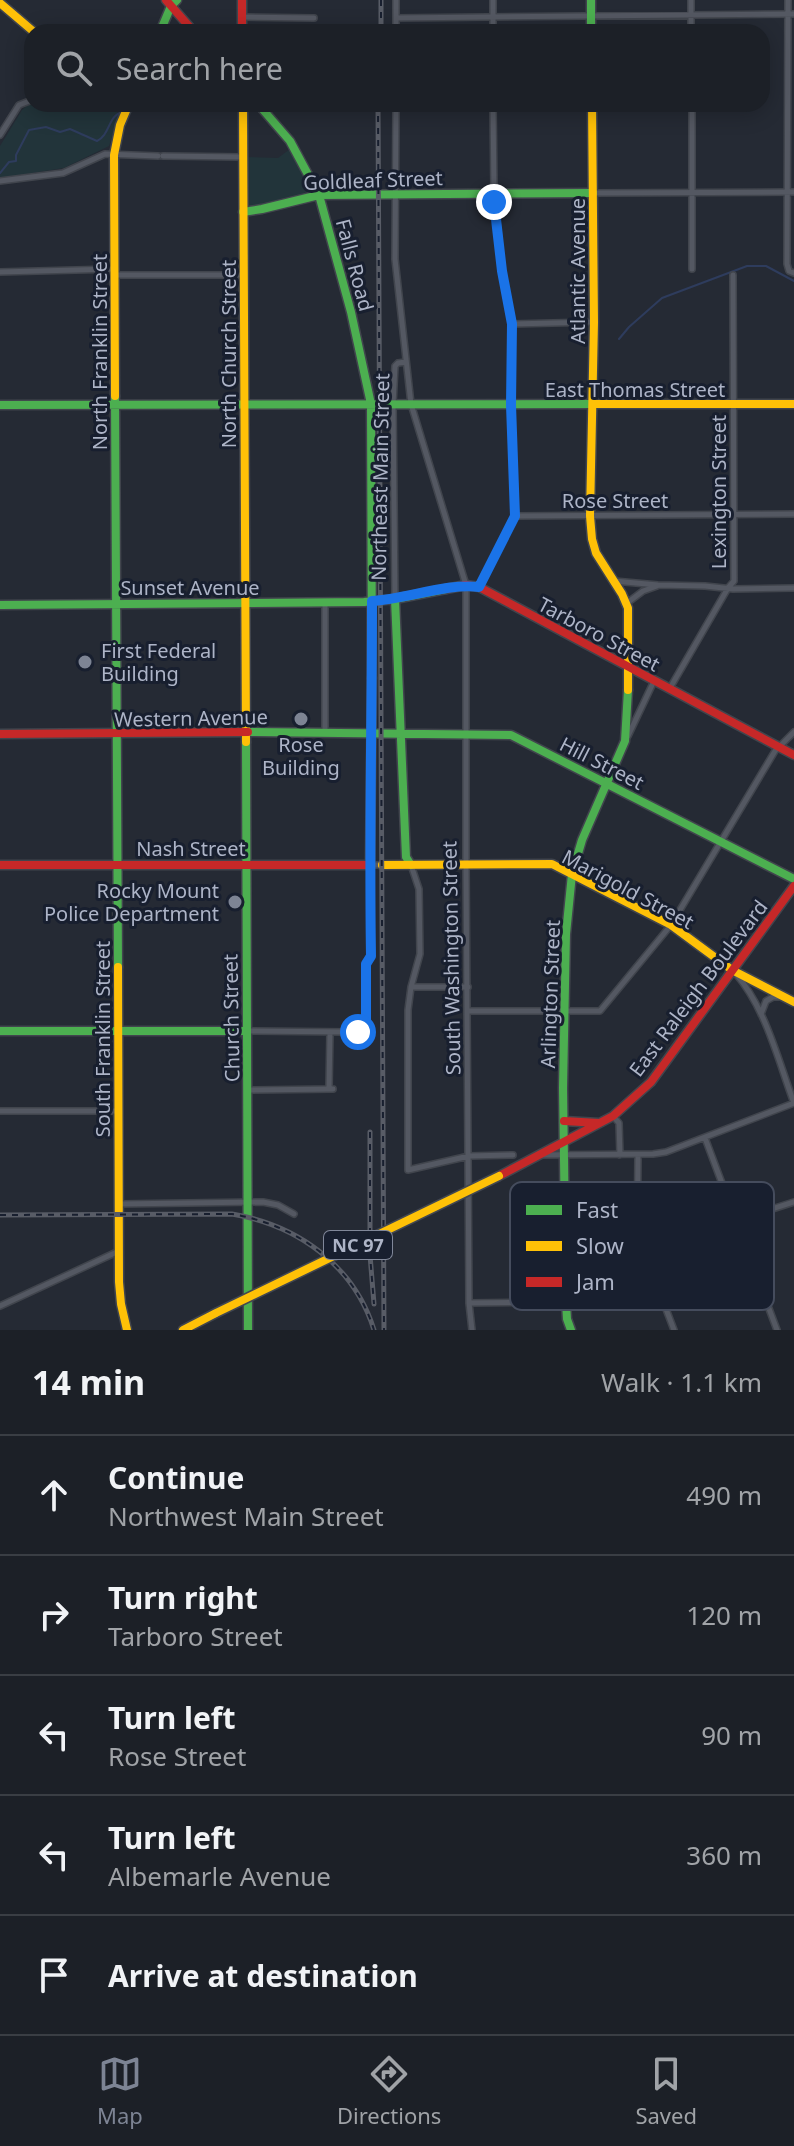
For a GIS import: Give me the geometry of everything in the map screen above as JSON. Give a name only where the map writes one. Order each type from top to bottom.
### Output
[{"type":"main road","points":[[591,0],[591,24]]},
{"type":"main road","points":[[163,24],[171,2]]},
{"type":"main road","points":[[171,2],[188,24]]},
{"type":"main road","points":[[0,3],[25,24]]},
{"type":"main road","name":"North Franklin Street","points":[[116,603],[114,155],[123,112]]},
{"type":"main road","name":"North Church Street","points":[[243,112],[245,603]]},
{"type":"main road","name":"Falls Road","points":[[265,112],[290,141],[319,195],[376,404],[377,733],[370,865]]},
{"type":"main road","name":"Atlantic Avenue","points":[[592,112],[594,322],[590,516],[596,555],[627,603]]},
{"type":"main road","name":"Goldleaf Street","points":[[243,212],[264,211],[297,198],[319,195],[593,193]]},
{"type":"main road","name":"East Thomas Street","points":[[0,405],[794,404]]},
{"type":"main road","name":"Tarboro Street","points":[[376,601],[466,585],[479,587],[794,755]]},
{"type":"main road","points":[[395,599],[406,857],[411,865]]},
{"type":"main road","name":"Sunset Avenue","points":[[0,605],[376,601]]},
{"type":"main road","name":"South Franklin Street","points":[[116,603],[119,1250],[121,1304],[127,1330]]},
{"type":"main road","name":"Church Street","points":[[245,603],[248,1330]]},
{"type":"main road","points":[[627,603],[629,668]]},
{"type":"main road","name":"Arlington Street","points":[[564,1182],[566,934],[572,874],[582,840],[625,741],[629,668]]},
{"type":"main road","name":"Hill Street","points":[[377,733],[511,735],[794,879]]},
{"type":"main road","name":"Western Avenue","points":[[0,734],[377,733]]},
{"type":"main road","name":"Marigold Street","points":[[382,865],[552,864],[671,925],[732,970],[794,1002]]},
{"type":"main road","name":"Nash Street","points":[[0,865],[370,865]]},
{"type":"main road","name":"East Raleigh Boulevard","points":[[183,1330],[499,1176],[613,1116],[651,1082],[794,886]]},
{"type":"main road","points":[[0,1031],[247,1031]]},
{"type":"main road","points":[[564,1121],[601,1123]]},
{"type":"main road","name":"Arlington Street","points":[[566,1310],[571,1330]]},
{"type":"street","points":[[396,0],[396,24]]},
{"type":"street","points":[[493,0],[493,24]]},
{"type":"street","points":[[691,0],[691,24]]},
{"type":"street","points":[[788,0],[791,14],[791,192],[787,264],[789,271],[794,273]]},
{"type":"street","points":[[242,6],[314,18]]},
{"type":"street","points":[[396,18],[791,14]]},
{"type":"street","points":[[0,135],[19,105],[24,103]]},
{"type":"street","name":"South Washington Street","points":[[396,112],[395,259],[411,404],[466,585],[469,1303],[472,1330]]},
{"type":"street","points":[[479,587],[515,516],[512,324],[502,271],[494,193],[493,112]]},
{"type":"street","points":[[692,112],[692,269]]},
{"type":"street","points":[[0,181],[63,173],[105,154],[243,157]]},
{"type":"street","name":"Goldleaf Street","points":[[593,193],[791,192]]},
{"type":"street","points":[[0,272],[244,275]]},
{"type":"street","name":"Lexington Street","points":[[669,689],[735,578],[733,275]]},
{"type":"street","points":[[512,324],[594,322]]},
{"type":"street","name":"Northeast Main Street","points":[[395,599],[393,404],[395,366],[406,362]]},
{"type":"street","name":"Rose Street","points":[[515,516],[794,514]]},
{"type":"street","points":[[613,581],[728,588],[794,588]]},
{"type":"street","points":[[627,603],[658,585]]},
{"type":"street","points":[[325,603],[325,732]]},
{"type":"street","points":[[625,741],[654,681]]},
{"type":"street","points":[[468,1011],[600,1011],[671,925],[775,751],[794,732]]},
{"type":"street","points":[[247,1031],[358,1032],[366,1023],[366,964],[371,956],[370,865]]},
{"type":"street","name":"Nash Street","points":[[370,865],[382,865]]},
{"type":"street","points":[[411,865],[419,889],[420,954],[408,1010],[408,1170],[469,1156],[513,1155]]},
{"type":"street","points":[[540,1155],[666,1152],[794,1103],[761,1015],[743,982],[732,970]]},
{"type":"street","points":[[411,987],[468,987]]},
{"type":"street","points":[[761,1015],[766,1001],[783,997]]},
{"type":"street","points":[[248,1090],[331,1089],[330,1032]]},
{"type":"street","points":[[0,1111],[118,1111]]},
{"type":"street","points":[[613,1116],[619,1123],[620,1155]]},
{"type":"street","points":[[705,1138],[722,1182]]},
{"type":"street","points":[[638,1155],[638,1182]]},
{"type":"street","points":[[119,1204],[270,1202],[294,1214]]},
{"type":"street","points":[[774,1208],[794,1202]]},
{"type":"street","points":[[0,1306],[119,1250]]},
{"type":"street","points":[[469,1303],[510,1303]]},
{"type":"street","points":[[666,1310],[674,1330]]},
{"type":"street","points":[[770,1310],[777,1330]]},
{"type":"shaded area","points":[[22,110],[118,112],[119,115],[109,146],[64,168],[0,178],[0,146]]},
{"type":"shaded area","points":[[290,149],[309,181],[309,191],[270,205],[249,206],[247,157],[278,158]]},
{"type":"waterway","points":[[0,173],[9,162],[16,161],[29,130],[46,127],[60,132],[70,129],[97,141],[114,117],[122,112]]},
{"type":"waterway","points":[[619,339],[662,298],[747,266],[766,266],[794,281]]},
{"type":"railway","points":[[381,0],[381,24]]},
{"type":"railway","points":[[378,112],[384,1330]]},
{"type":"railway","points":[[370,1132],[370,1255],[374,1304]]},
{"type":"railway","points":[[0,1215],[232,1214],[256,1219],[300,1238],[320,1252],[353,1286],[374,1330]]},
{"type":"traffic: fast","points":[[163,24],[177,0]]},
{"type":"traffic: fast","points":[[591,0],[591,24]]},
{"type":"traffic: fast","points":[[265,112],[290,141],[319,195],[351,312],[371,404],[372,678]]},
{"type":"traffic: fast","points":[[243,212],[319,195],[593,193]]},
{"type":"traffic: fast","points":[[115,396],[118,967]]},
{"type":"traffic: fast","points":[[0,405],[593,404]]},
{"type":"traffic: fast","points":[[0,605],[364,602],[446,589]]},
{"type":"traffic: fast","points":[[395,599],[406,857],[411,865]]},
{"type":"traffic: fast","points":[[564,1182],[566,934],[572,874],[582,840],[625,741],[628,690]]},
{"type":"traffic: fast","points":[[248,732],[511,735],[794,879]]},
{"type":"traffic: fast","points":[[246,742],[248,1330]]},
{"type":"traffic: fast","points":[[0,1031],[247,1031]]},
{"type":"traffic: fast","points":[[566,1310],[571,1330]]},
{"type":"traffic: slow","points":[[0,3],[25,24]]},
{"type":"traffic: slow","points":[[115,396],[114,155],[126,112]]},
{"type":"traffic: slow","points":[[243,112],[246,742]]},
{"type":"traffic: slow","points":[[592,112],[594,322],[590,516],[596,553],[628,608],[628,690]]},
{"type":"traffic: slow","points":[[593,404],[794,404]]},
{"type":"traffic: slow","points":[[382,865],[552,864],[671,925],[732,970],[794,1002]]},
{"type":"traffic: slow","points":[[118,967],[119,1282],[127,1330]]},
{"type":"traffic: slow","points":[[216,1313],[499,1176]]},
{"type":"traffic: slow","points":[[183,1330],[216,1313]]},
{"type":"traffic: jam","points":[[166,0],[187,24]]},
{"type":"traffic: jam","points":[[242,0],[242,24]]},
{"type":"traffic: jam","points":[[446,589],[466,585],[479,587],[794,755]]},
{"type":"traffic: jam","points":[[0,865],[370,865],[372,678]]},
{"type":"traffic: jam","points":[[0,734],[248,732]]},
{"type":"traffic: jam","points":[[499,1176],[613,1116],[651,1082],[794,886]]},
{"type":"traffic: jam","points":[[564,1121],[599,1123]]},
{"type":"place","name":"First Federal Building","points":[[85,662]]},
{"type":"place","name":"Rose Building","points":[[301,719]]},
{"type":"place","name":"Rocky Mount Police Department","points":[[235,902]]},
{"type":"route","points":[[358,1032],[366,1023],[366,964],[371,956],[372,601],[466,585],[479,587],[515,516],[512,324],[494,202]]}]
